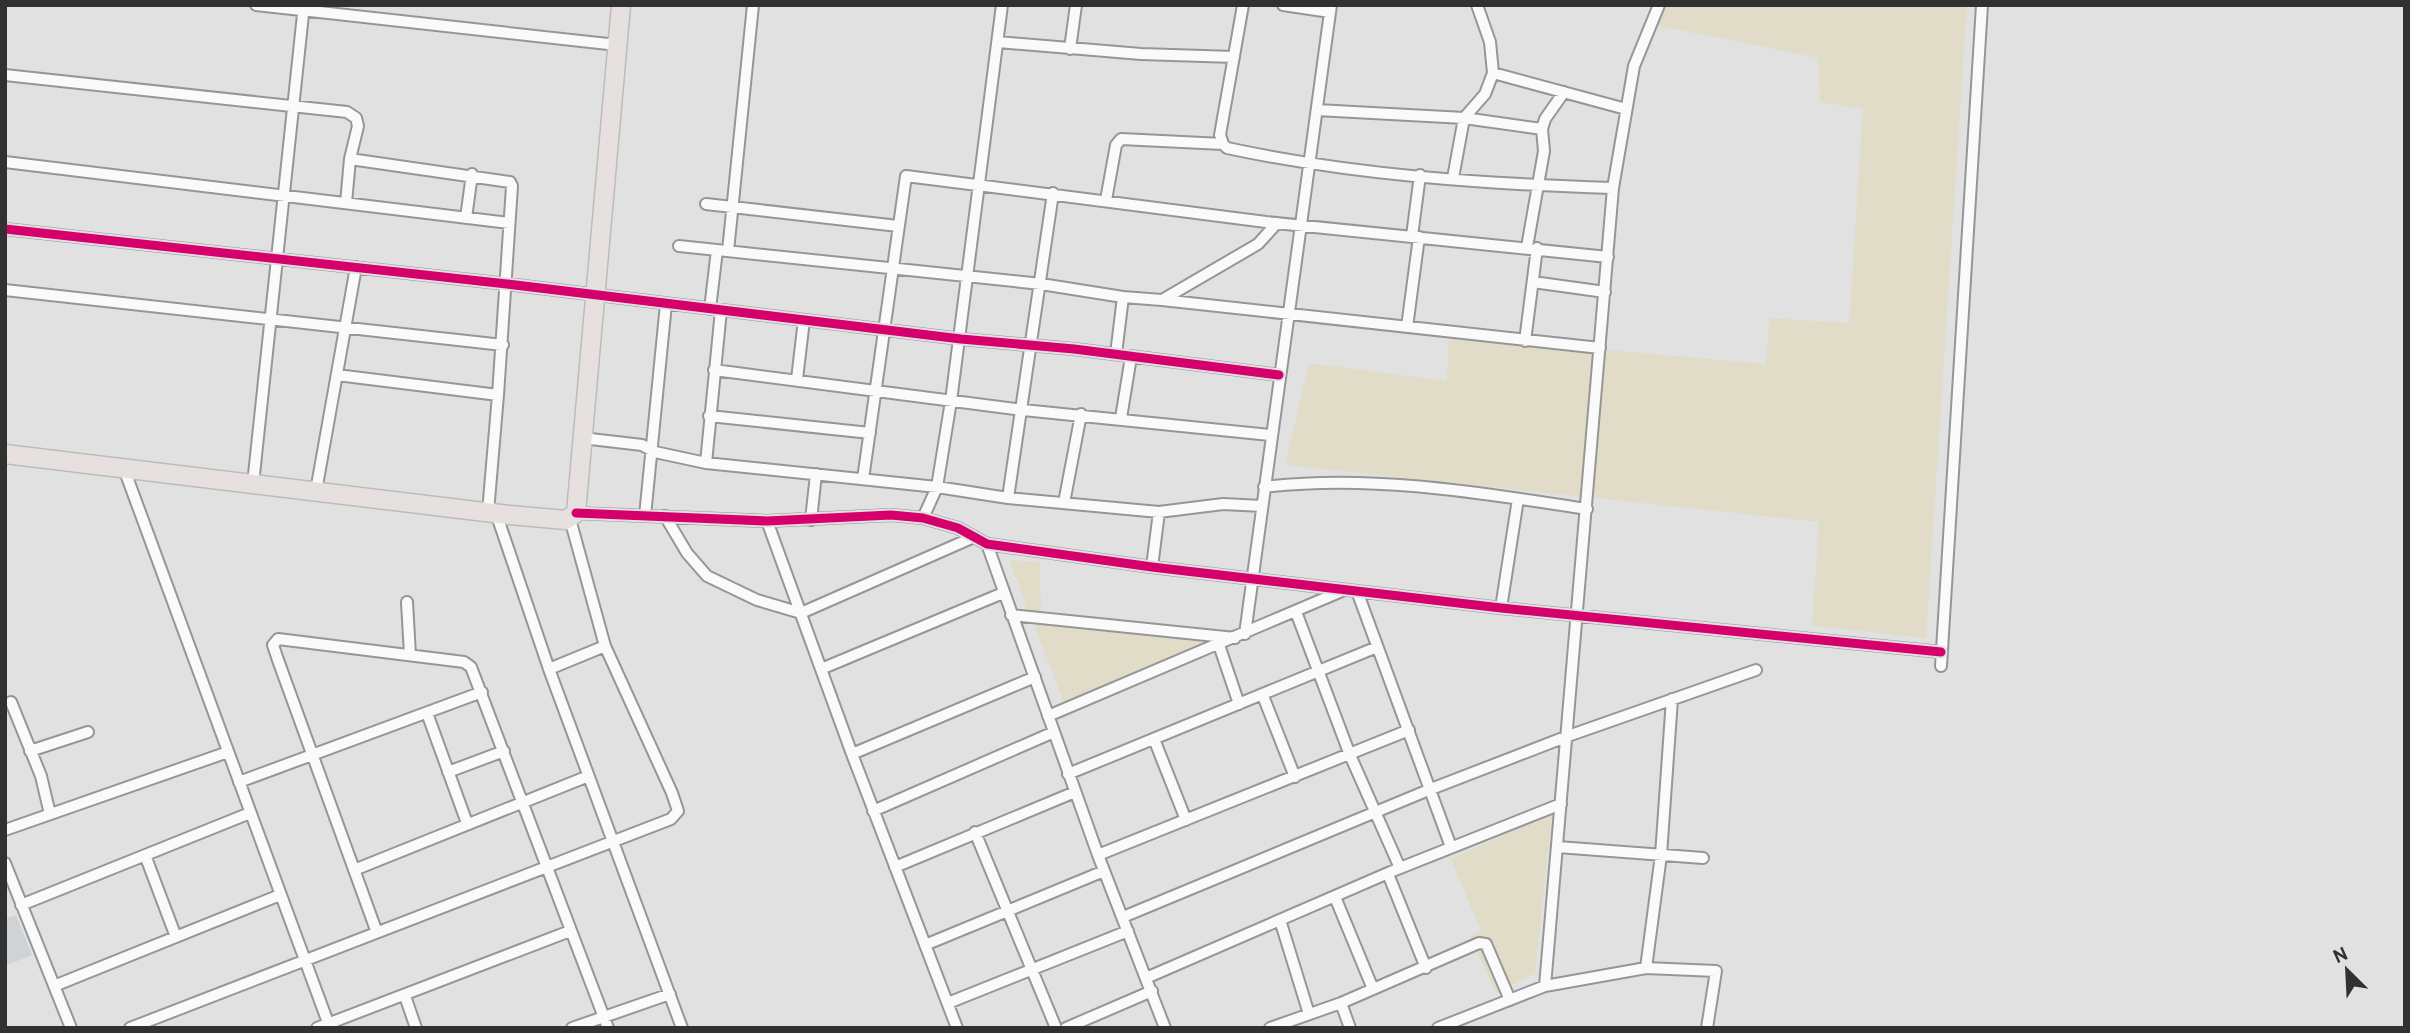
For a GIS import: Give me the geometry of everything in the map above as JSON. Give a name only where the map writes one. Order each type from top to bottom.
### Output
[{"type":"main road","points":[[5,454],[492,512],[573,516],[596,295],[621,5]]},
{"type":"street","points":[[256,5],[304,8],[617,45]]},
{"type":"street","points":[[706,463],[714,370],[715,309],[723,251],[734,206],[753,5]]},
{"type":"street","points":[[923,518],[937,487],[961,339],[1002,5]]},
{"type":"street","points":[[1070,49],[1076,5]]},
{"type":"street","points":[[1243,5],[1220,135],[1227,148],[1309,165],[1538,186],[1613,188]]},
{"type":"street","points":[[1241,636],[1252,579],[1331,9],[1283,5]]},
{"type":"street","points":[[1453,178],[1464,118],[1485,94],[1493,73],[1490,42],[1477,5]]},
{"type":"street","points":[[1545,986],[1613,188],[1633,66],[1659,5]]},
{"type":"street","points":[[1941,666],[1982,5]]},
{"type":"street","points":[[253,484],[304,8]]},
{"type":"street","points":[[998,42],[1070,49],[1234,57]]},
{"type":"street","points":[[1493,73],[1626,109]]},
{"type":"street","points":[[5,75],[352,115],[358,126],[350,159],[346,203]]},
{"type":"street","points":[[1525,341],[1533,282],[1532,248],[1538,186],[1544,151],[1542,129],[1545,118],[1564,92]]},
{"type":"street","points":[[1317,110],[1464,118],[1542,129]]},
{"type":"street","points":[[1106,200],[1116,145],[1121,139],[1223,144]]},
{"type":"street","points":[[350,159],[472,174],[509,181],[512,187],[492,512],[586,777],[682,1028]]},
{"type":"street","points":[[5,162],[509,223]]},
{"type":"street","points":[[466,218],[472,174]]},
{"type":"street","points":[[863,479],[906,176],[980,183],[1277,223],[1608,257]]},
{"type":"street","points":[[1407,327],[1420,176]]},
{"type":"street","points":[[1008,498],[1033,344],[1053,194]]},
{"type":"street","points":[[706,204],[898,226]]},
{"type":"street","points":[[1162,300],[1258,244],[1277,223]]},
{"type":"street","points":[[5,229],[507,284],[961,339],[1033,344],[1279,375]]},
{"type":"street","points":[[679,246],[1600,348]]},
{"type":"street","points":[[316,491],[356,267]]},
{"type":"street","points":[[1533,282],[1605,292]]},
{"type":"street","points":[[5,290],[270,317],[503,345]]},
{"type":"street","points":[[1116,354],[1123,297]]},
{"type":"street","points":[[645,516],[649,449],[666,303]]},
{"type":"street","points":[[797,379],[804,320]]},
{"type":"street","points":[[1121,418],[1131,357]]},
{"type":"street","points":[[714,370],[1023,410],[1270,435]]},
{"type":"street","points":[[337,375],[498,395]]},
{"type":"street","points":[[1064,503],[1081,414]]},
{"type":"street","points":[[709,416],[870,433]]},
{"type":"street","points":[[582,438],[642,445],[706,463],[937,487],[1008,498],[1160,512],[1210,505],[1262,506]]},
{"type":"street","points":[[122,466],[329,1026]]},
{"type":"street","points":[[811,520],[816,474]]},
{"type":"street","points":[[1265,487],[1333,481],[1518,499],[1587,509]]},
{"type":"street","points":[[1502,608],[1518,499]]},
{"type":"street","points":[[1152,567],[1160,512]]},
{"type":"street","points":[[130,1028],[303,958],[671,819],[678,811],[605,646],[573,516],[767,520],[891,515],[923,518],[958,528],[988,544],[1152,567],[1502,608],[1941,652]]},
{"type":"street","points":[[665,516],[687,553],[707,576],[757,600],[801,613],[974,537]]},
{"type":"street","points":[[767,520],[873,811],[957,1028]]},
{"type":"street","points":[[988,544],[1003,593],[1098,855],[1165,1028]]},
{"type":"street","points":[[1048,716],[1344,590]]},
{"type":"street","points":[[1357,591],[1451,847]]},
{"type":"street","points":[[821,669],[1003,593]]},
{"type":"street","points":[[407,602],[410,655]]},
{"type":"street","points":[[1296,612],[1350,755],[1400,868]]},
{"type":"street","points":[[1011,615],[1241,636]]},
{"type":"street","points":[[376,930],[273,641],[281,638],[467,663],[482,692],[608,1028]]},
{"type":"street","points":[[1219,645],[1239,704]]},
{"type":"street","points":[[549,669],[605,646]]},
{"type":"street","points":[[1069,774],[1377,647]]},
{"type":"street","points":[[1123,917],[1430,789],[1567,736],[1756,670]]},
{"type":"street","points":[[852,754],[1035,677]]},
{"type":"street","points":[[239,782],[482,692]]},
{"type":"street","points":[[1263,696],[1295,777]]},
{"type":"street","points":[[1646,968],[1661,855],[1672,699]]},
{"type":"street","points":[[11,702],[41,776],[50,814]]},
{"type":"street","points":[[427,713],[467,823]]},
{"type":"street","points":[[1098,855],[1409,730]]},
{"type":"street","points":[[30,751],[88,732]]},
{"type":"street","points":[[873,811],[1054,732]]},
{"type":"street","points":[[1154,739],[1186,820]]},
{"type":"street","points":[[447,772],[503,751]]},
{"type":"street","points":[[5,830],[228,752]]},
{"type":"street","points":[[354,870],[586,777]]},
{"type":"street","points":[[895,867],[1075,792]]},
{"type":"street","points":[[1146,978],[1400,868],[1561,804]]},
{"type":"street","points":[[22,905],[250,813]]},
{"type":"street","points":[[975,832],[1056,1028]]},
{"type":"street","points":[[1558,847],[1703,858]]},
{"type":"street","points":[[145,855],[176,937]]},
{"type":"street","points":[[5,863],[10,892],[22,905],[71,1028]]},
{"type":"street","points":[[925,945],[1104,871]]},
{"type":"street","points":[[1388,874],[1426,968]]},
{"type":"street","points":[[54,986],[280,895]]},
{"type":"street","points":[[1335,897],[1373,989]]},
{"type":"street","points":[[1280,920],[1309,1014]]},
{"type":"street","points":[[317,1028],[329,1026],[570,931]]},
{"type":"street","points":[[948,1003],[1128,931]]},
{"type":"street","points":[[1270,1028],[1341,1003],[1484,943],[1510,1000]]},
{"type":"street","points":[[1438,1028],[1545,986],[1646,968],[1716,971],[1707,1028]]},
{"type":"street","points":[[1066,1028],[1081,1025],[1152,991]]},
{"type":"street","points":[[572,1028],[670,994]]},
{"type":"street","points":[[405,996],[416,1028]]},
{"type":"street","points":[[1341,1003],[1350,1028]]},
{"type":"shaded area","points":[[16,915],[32,955],[5,966],[5,919]]},
{"type":"sand","points":[[1651,5],[1967,5],[1926,638],[1812,626],[1819,522],[1285,465],[1309,363],[1447,381],[1449,336],[1766,364],[1769,318],[1849,323],[1863,109],[1820,102],[1818,58],[1649,24]]},
{"type":"sand","points":[[1009,560],[1040,562],[1041,620],[1223,640],[1065,705]]},
{"type":"sand","points":[[1552,814],[1535,973],[1496,993],[1470,936],[1481,931],[1451,859]]},
{"type":"cycle path","points":[[5,229],[507,284],[1279,375]]},
{"type":"cycle path","points":[[576,513],[767,521],[891,515],[923,518],[958,528],[987,544],[1152,567],[1501,608],[1941,652]]}]
